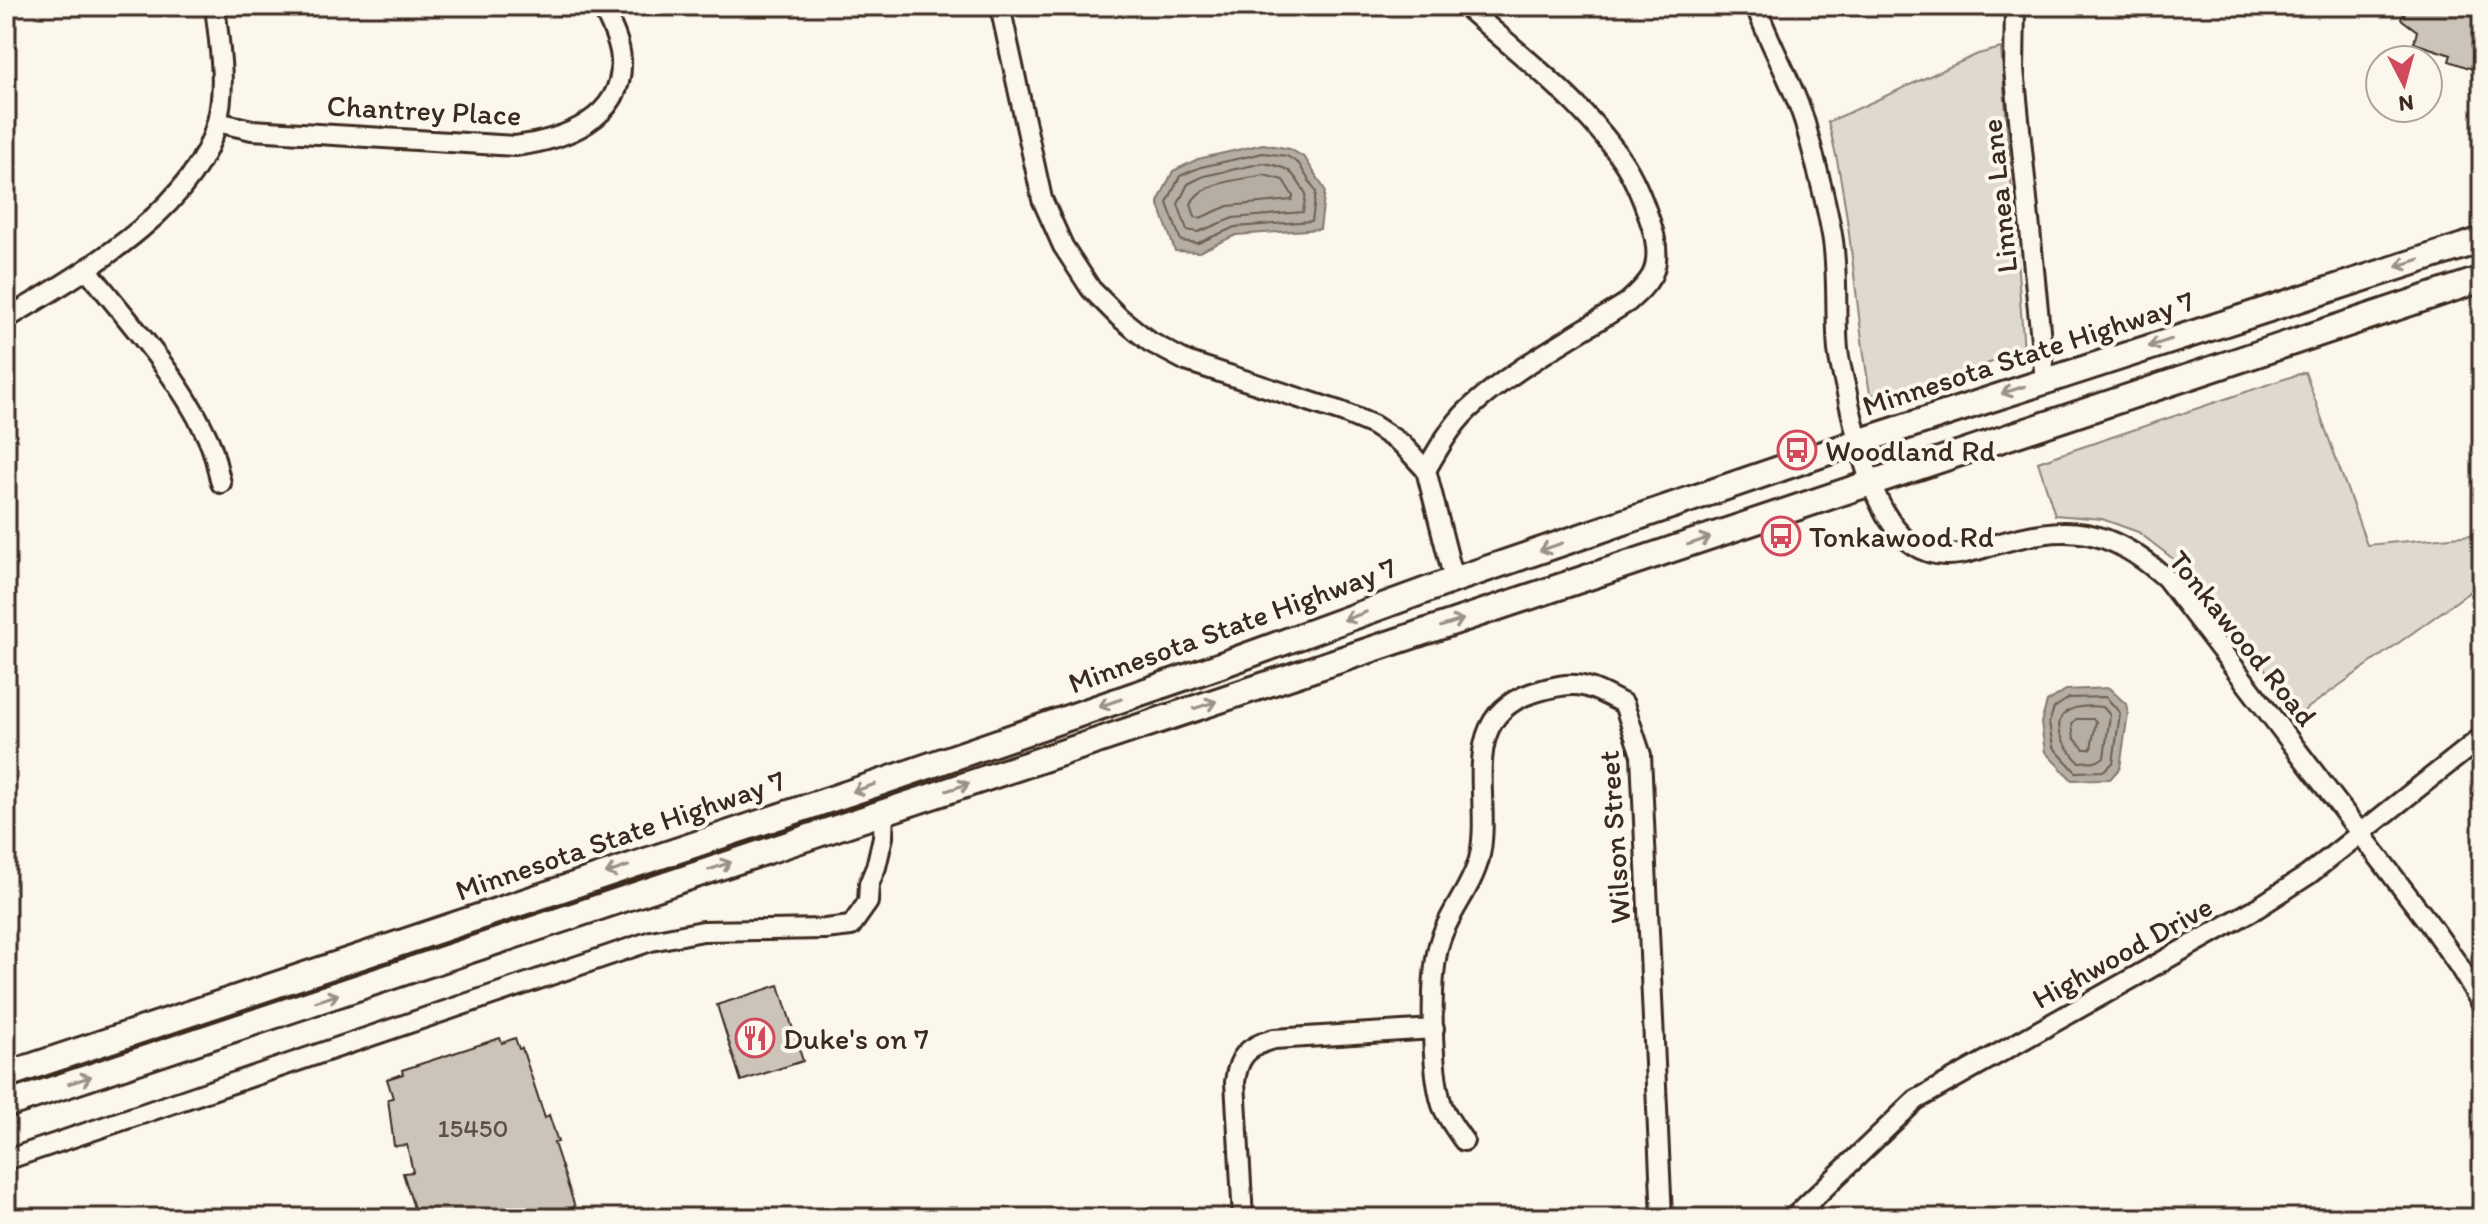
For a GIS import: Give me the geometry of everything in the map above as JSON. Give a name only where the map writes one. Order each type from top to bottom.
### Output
[{"type":"main road","name":"Minnesota State Highway 7","points":[[6,1075],[876,784],[1224,664],[1454,580],[1858,442],[2482,240]]},
{"type":"main road","name":"Minnesota State Highway 7","points":[[6,1105],[2482,279]]},
{"type":"street","points":[[6,319],[87,269],[147,226],[199,163],[217,122],[221,71],[215,6]]},
{"type":"street","name":"Chantrey Place","points":[[217,122],[252,130],[515,146],[541,143],[591,122],[608,104],[619,80],[621,59],[616,37],[602,6]]},
{"type":"street","points":[[1000,6],[1042,199],[1063,246],[1091,289],[1150,342],[1186,361],[1342,412],[1373,425],[1402,444],[1426,470],[1454,580]]},
{"type":"street","points":[[1426,470],[1444,439],[1476,403],[1628,302],[1642,289],[1653,273],[1657,254],[1655,235],[1642,197],[1624,162],[1601,131],[1465,6]]},
{"type":"street","name":"Tonkawood Road","points":[[1756,6],[1804,120],[1833,242],[1838,353],[1858,442],[1872,484],[1896,531],[1918,548],[1931,553],[1966,554],[2022,537],[2062,532],[2096,536],[2132,551],[2166,578],[2361,833],[2459,966],[2482,1004]]},
{"type":"street","name":"Linnea Lane","points":[[2015,6],[2014,69],[2045,380]]},
{"type":"street","points":[[87,269],[160,361],[192,411],[210,442],[221,483]]},
{"type":"street","name":"Wilson Street","points":[[1464,1141],[1451,1124],[1442,1104],[1434,1029],[1433,966],[1441,938],[1470,885],[1479,858],[1483,828],[1481,769],[1485,740],[1492,722],[1503,708],[1517,698],[1561,684],[1591,687],[1624,704],[1641,755],[1662,1218]]},
{"type":"street","name":"Highwood Drive","points":[[1793,1218],[1916,1100],[2257,908],[2308,875],[2482,737]]},
{"type":"street","points":[[6,1160],[651,941],[703,931],[851,926],[868,902],[869,884],[883,837],[884,812]]},
{"type":"street","points":[[1243,1218],[1235,1082],[1237,1065],[1244,1052],[1258,1043],[1274,1039],[1434,1029]]},
{"type":"shaded area","points":[[2001,48],[2024,351],[1883,400],[1870,393],[1848,223],[1828,122],[1978,54]]},
{"type":"shaded area","points":[[2305,372],[2367,545],[2482,534],[2482,583],[2301,713],[2176,561],[2138,532],[2102,519],[2055,515],[2038,462]]},
{"type":"water","points":[[1263,144],[1290,149],[1305,158],[1325,190],[1320,229],[1236,235],[1199,252],[1175,251],[1158,202],[1173,171],[1198,159]]},
{"type":"water","points":[[2109,688],[2126,704],[2128,713],[2120,768],[2110,779],[2072,780],[2045,752],[2041,723],[2047,702],[2066,690]]},
{"type":"building","points":[[2408,6],[2482,6],[2482,67],[2475,70],[2449,61],[2451,55],[2444,53],[2444,44],[2414,43],[2417,31],[2401,19]]},
{"type":"building","points":[[779,985],[803,1061],[741,1081],[717,1005]]},
{"type":"building","points":[[500,1038],[502,1043],[515,1038],[519,1049],[522,1048],[545,1118],[549,1115],[558,1142],[554,1143],[575,1207],[541,1218],[417,1218],[403,1173],[413,1172],[407,1145],[394,1146],[388,1099],[393,1098],[387,1079],[403,1074],[402,1070]]},
{"type":"place","name":"Woodland Rd","points":[[1797,450]]},
{"type":"place","name":"Tonkawood Rd","points":[[1781,536]]},
{"type":"place","name":"Duke's on 7","points":[[755,1038]]}]
